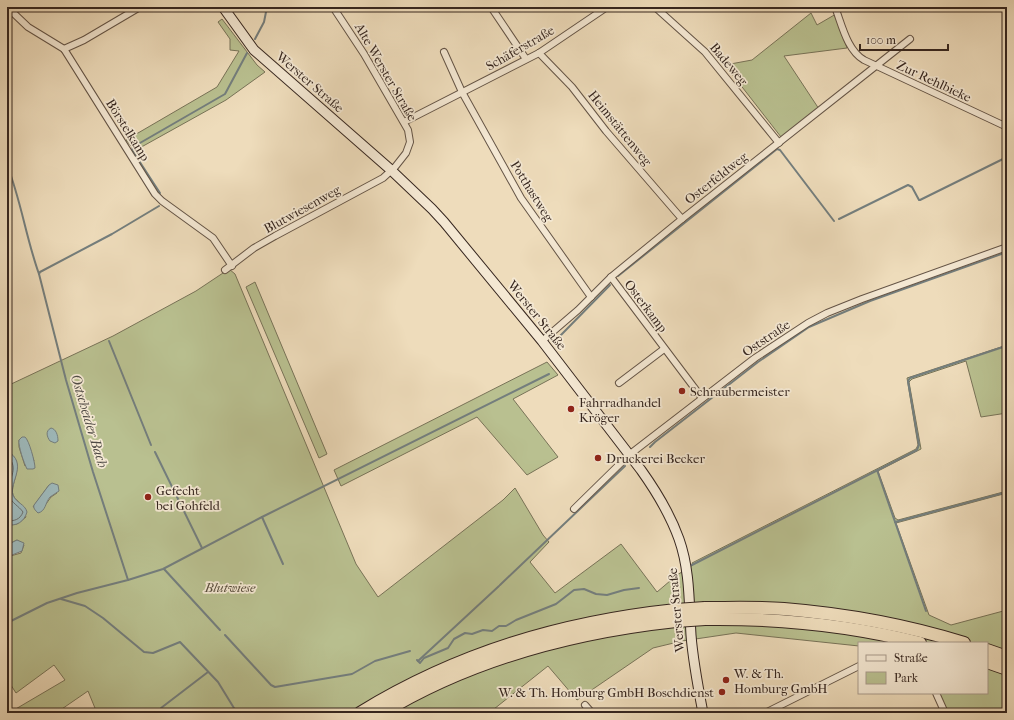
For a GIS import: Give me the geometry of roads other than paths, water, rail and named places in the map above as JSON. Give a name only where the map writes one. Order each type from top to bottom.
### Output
[{"type":"highway","points":[[360,713],[425,678],[467,660],[516,642],[590,622],[622,616],[676,616],[783,609],[830,614],[890,625],[960,642]]},
{"type":"highway","points":[[705,614],[856,629],[915,642]]},
{"type":"highway","points":[[382,713],[468,670],[503,657],[571,638],[636,626],[676,616]]},
{"type":"highway","points":[[988,650],[1007,657]]},
{"type":"highway","points":[[988,662],[1007,669]]},
{"type":"main road","name":"Werster Straße","points":[[223,7],[254,50],[392,170],[432,209],[542,341],[656,491],[668,513],[681,546],[686,568],[694,663],[703,713]]},
{"type":"street","name":"Börstelkamp","points":[[7,7],[28,27],[64,49],[155,194],[162,201],[213,238],[232,266]]},
{"type":"street","points":[[64,49],[84,40],[140,7]]},
{"type":"street","name":"Alte Werster Straße","points":[[333,7],[364,54],[404,122],[410,138],[409,147],[406,153],[392,170]]},
{"type":"street","points":[[491,7],[526,59]]},
{"type":"street","name":"Schäferstraße","points":[[404,122],[538,53],[607,7]]},
{"type":"street","name":"Badeweg","points":[[655,7],[705,52],[780,143]]},
{"type":"street","name":"Zur Rehlbieke","points":[[835,7],[852,48],[857,56],[1007,127]]},
{"type":"street","name":"Osterfeldweg","points":[[542,341],[611,277],[910,39]]},
{"type":"street","points":[[444,52],[462,92]]},
{"type":"street","name":"Heimstättenweg","points":[[538,53],[572,87],[606,131],[682,219]]},
{"type":"street","name":"Potthastweg","points":[[462,92],[521,198],[591,297]]},
{"type":"street","name":"Blutwiesenweg","points":[[225,270],[254,248],[383,178],[392,170]]},
{"type":"street","name":"Oststraße","points":[[574,509],[629,455],[771,347],[808,323],[827,313],[895,287],[1007,247]]},
{"type":"street","name":"Osterkamp","points":[[611,277],[702,398]]},
{"type":"street","name":"Osterkamp","points":[[619,383],[664,349]]},
{"type":"street","points":[[765,713],[858,666]]},
{"type":"street","points":[[936,694],[945,713]]},
{"type":"street","points":[[585,705],[592,713]]},
{"type":"water","points":[[51,428],[57,435],[58,441],[55,443],[50,441],[47,436],[47,432]]},
{"type":"water","points":[[22,437],[27,439],[30,447],[35,465],[35,468],[33,469],[27,469],[23,459],[19,443],[19,440]]},
{"type":"water","points":[[7,451],[17,461],[18,467],[13,484],[13,495],[27,512],[20,523],[11,525],[7,525]]},
{"type":"water","points":[[52,483],[58,485],[59,491],[48,499],[44,509],[38,513],[34,509],[34,505]]},
{"type":"water","points":[[17,540],[24,543],[22,551],[7,557],[7,545]]},
{"type":"waterway","name":"Ostscheider Bach","points":[[255,39],[264,22],[267,7]]},
{"type":"waterway","name":"Ostscheider Bach","points":[[160,193],[132,150],[133,147],[225,94],[247,53]]},
{"type":"waterway","points":[[618,276],[777,149],[780,150],[834,221]]},
{"type":"waterway","points":[[839,219],[908,185],[912,187],[920,200],[1007,157]]},
{"type":"waterway","points":[[7,165],[39,274]]},
{"type":"waterway","name":"Ostscheider Bach","points":[[7,623],[47,603],[77,593],[128,580],[93,472],[66,380],[39,274],[40,272],[112,234],[159,206]]},
{"type":"waterway","points":[[650,447],[758,362],[809,327],[870,301],[1007,252]]},
{"type":"waterway","points":[[557,347],[560,336],[610,285]]},
{"type":"waterway","points":[[109,341],[151,445]]},
{"type":"waterway","points":[[692,565],[917,450],[919,445],[908,381],[910,378],[1006,346],[1007,347]]},
{"type":"waterway","points":[[128,580],[163,569],[262,517],[549,374]]},
{"type":"waterway","points":[[155,452],[202,548]]},
{"type":"waterway","points":[[500,585],[625,466]]},
{"type":"waterway","points":[[877,470],[926,611]]},
{"type":"waterway","points":[[895,522],[1007,492]]},
{"type":"waterway","points":[[262,517],[283,564]]},
{"type":"waterway","points":[[164,569],[220,630]]},
{"type":"waterway","points":[[418,661],[499,586]]},
{"type":"waterway","points":[[417,660],[420,663],[424,658],[448,648],[454,639],[465,633],[472,634],[483,630],[492,631],[499,626],[506,626],[516,620],[556,604],[574,590],[584,589],[596,594],[607,595],[624,590],[639,588]]},
{"type":"waterway","points":[[61,599],[85,606],[103,618],[144,652],[153,653],[180,642],[218,682],[237,713]]},
{"type":"waterway","points":[[225,635],[271,685],[275,687],[352,674],[375,661],[410,651]]},
{"type":"waterway","points":[[161,708],[208,672]]},
{"type":"place","name":"Schraubermeister","points":[[682,391]]},
{"type":"place","name":"Fahrradhandel Kröger","points":[[571,409]]},
{"type":"place","name":"Druckerei Becker","points":[[598,458]]},
{"type":"place","name":"Gefecht bei Gohfeld","points":[[148,497]]},
{"type":"place","name":"W. & Th. Homburg GmbH","points":[[726,680]]},
{"type":"place","name":"W. & Th. Homburg GmbH Boschdienst","points":[[722,692]]},
{"type":"park label","name":"Blutwiese","points":[[230,587]]}]
